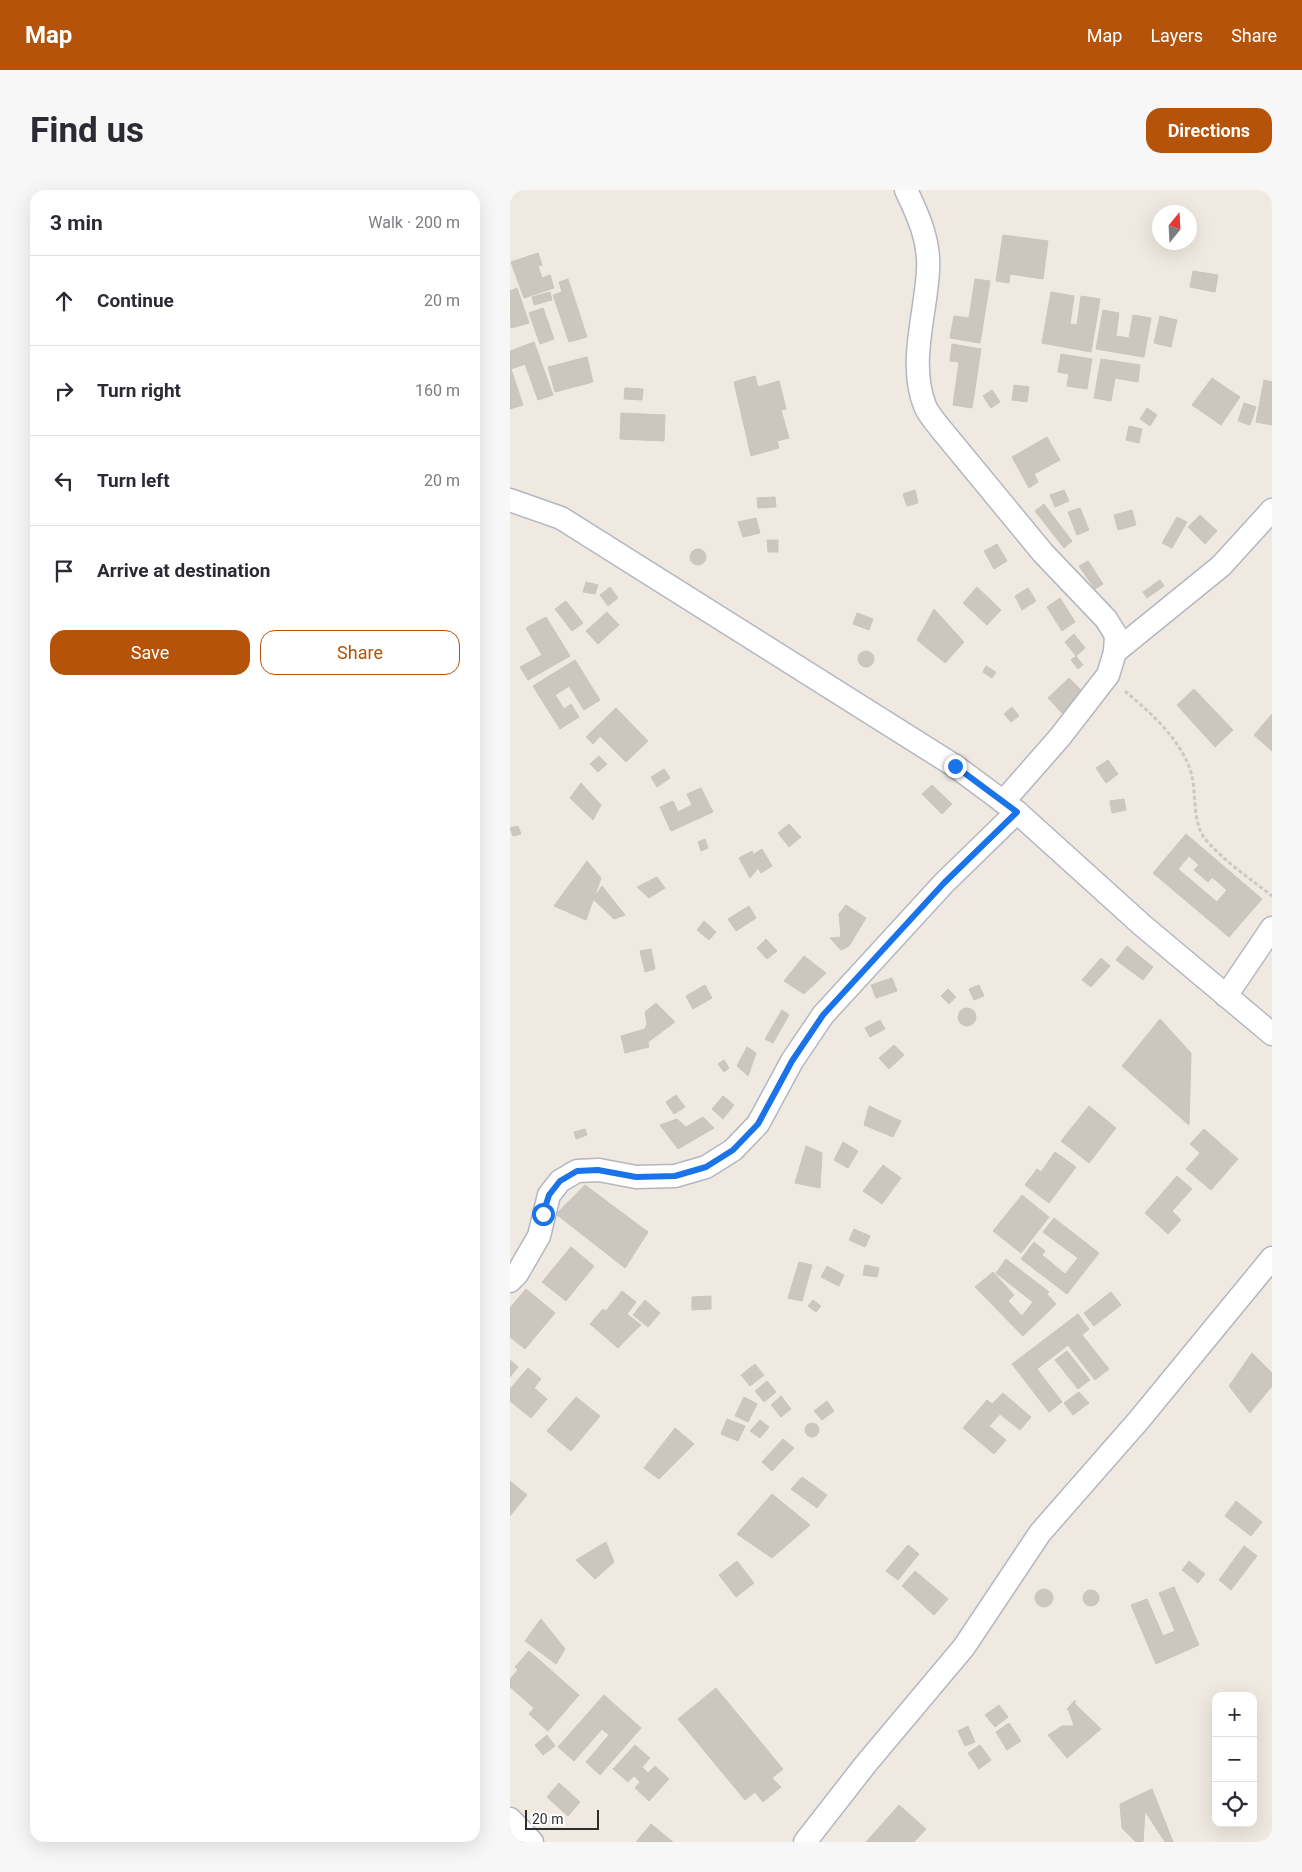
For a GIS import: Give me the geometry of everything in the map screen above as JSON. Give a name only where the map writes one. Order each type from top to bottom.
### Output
[{"type":"street","points":[[510,1281],[517,1274],[539,1236],[549,1195],[560,1181],[577,1171],[598,1170],[636,1177],[675,1176],[706,1167],[733,1150],[758,1124],[792,1061],[823,1015],[944,883],[1010,807],[1060,737],[1108,675],[1115,652],[1116,635],[1106,619],[1043,553],[940,428],[926,408],[918,384],[920,331],[929,268],[924,227],[906,190]]},
{"type":"street","points":[[510,500],[569,523],[955,766],[1010,807],[1142,925],[1272,1034]]},
{"type":"street","points":[[1115,652],[1221,566],[1272,510]]},
{"type":"street","points":[[1226,996],[1272,928]]},
{"type":"street","points":[[805,1842],[865,1765],[964,1648],[1040,1533],[1139,1420],[1272,1258]]},
{"type":"street","points":[[510,1819],[532,1842]]},
{"type":"path","points":[[1108,675],[1146,708],[1167,731],[1181,752],[1192,775],[1202,834],[1240,870],[1272,896]]},
{"type":"building","points":[[1003,235],[1048,241],[1043,279],[1010,274],[1009,283],[996,281]]},
{"type":"building","points":[[538,253],[542,265],[538,266],[542,278],[550,275],[554,288],[524,298],[511,262]]},
{"type":"building","points":[[1193,271],[1218,275],[1215,292],[1190,287]]},
{"type":"building","points":[[568,279],[587,337],[569,342],[553,295],[562,292],[559,282]]},
{"type":"building","points":[[975,279],[990,281],[980,343],[950,338],[954,316],[969,318]]},
{"type":"building","points":[[517,288],[529,323],[511,328],[510,291]]},
{"type":"building","points":[[550,292],[552,300],[534,305],[532,297]]},
{"type":"building","points":[[1051,292],[1074,296],[1070,324],[1077,325],[1081,296],[1100,299],[1091,352],[1042,343]]},
{"type":"building","points":[[543,308],[554,339],[540,344],[529,313]]},
{"type":"building","points":[[1103,310],[1119,313],[1116,336],[1129,338],[1133,315],[1151,318],[1144,357],[1096,349]]},
{"type":"building","points":[[1160,316],[1177,320],[1171,347],[1154,343]]},
{"type":"building","points":[[534,342],[553,395],[538,400],[525,364],[511,369],[523,405],[510,409],[510,351]]},
{"type":"building","points":[[952,344],[981,349],[972,408],[953,405],[959,362],[950,361]]},
{"type":"building","points":[[1061,354],[1092,359],[1087,389],[1067,386],[1069,374],[1058,372]]},
{"type":"building","points":[[587,357],[593,382],[555,392],[548,367]]},
{"type":"building","points":[[1101,359],[1140,365],[1138,382],[1115,378],[1111,401],[1094,398]]},
{"type":"building","points":[[755,376],[758,387],[779,381],[786,409],[781,410],[789,438],[777,441],[779,448],[751,456],[734,382]]},
{"type":"building","points":[[1212,378],[1240,397],[1221,425],[1192,405]]},
{"type":"building","points":[[1264,380],[1272,382],[1272,425],[1256,422]]},
{"type":"building","points":[[1014,385],[1029,387],[1027,402],[1012,400]]},
{"type":"building","points":[[625,388],[643,389],[642,400],[624,399]]},
{"type":"building","points":[[992,390],[1000,402],[991,408],[983,396]]},
{"type":"building","points":[[1244,403],[1256,407],[1250,425],[1238,421]]},
{"type":"building","points":[[1147,408],[1157,415],[1150,426],[1140,419]]},
{"type":"building","points":[[621,413],[665,415],[664,441],[620,439]]},
{"type":"building","points":[[1129,426],[1142,429],[1139,443],[1126,440]]},
{"type":"building","points":[[1047,437],[1060,460],[1034,474],[1038,482],[1029,488],[1012,457]]},
{"type":"building","points":[[915,490],[918,503],[907,506],[903,494]]},
{"type":"building","points":[[1064,490],[1069,501],[1055,507],[1050,495]]},
{"type":"building","points":[[775,497],[776,507],[758,508],[757,498]]},
{"type":"building","points":[[1044,504],[1072,541],[1064,548],[1035,511]]},
{"type":"building","points":[[1080,508],[1089,530],[1077,535],[1068,512]]},
{"type":"building","points":[[1132,510],[1136,525],[1118,530],[1114,515]]},
{"type":"building","points":[[1200,515],[1217,531],[1205,544],[1188,527]]},
{"type":"building","points":[[1177,517],[1187,522],[1172,548],[1162,543]]},
{"type":"building","points":[[756,518],[760,533],[743,537],[738,522]]},
{"type":"building","points":[[767,540],[778,540],[778,552],[768,552]]},
{"type":"building","points":[[997,544],[1007,561],[994,569],[984,551]]},
{"type":"building","points":[[698,549],[706,557],[698,565],[690,557]]},
{"type":"building","points":[[1088,561],[1103,584],[1095,589],[1079,566]]},
{"type":"building","points":[[1160,580],[1164,586],[1147,598],[1143,592]]},
{"type":"building","points":[[586,582],[598,585],[595,594],[583,592]]},
{"type":"building","points":[[610,587],[618,598],[608,606],[600,595]]},
{"type":"building","points":[[977,587],[1001,610],[987,625],[963,603]]},
{"type":"building","points":[[1028,588],[1036,601],[1022,610],[1015,596]]},
{"type":"building","points":[[1060,598],[1075,622],[1062,631],[1047,607]]},
{"type":"building","points":[[566,601],[583,623],[572,631],[555,609]]},
{"type":"building","points":[[934,609],[964,642],[945,663],[917,640]]},
{"type":"building","points":[[607,612],[619,625],[598,644],[586,631]]},
{"type":"building","points":[[857,613],[873,619],[869,630],[853,624]]},
{"type":"building","points":[[546,617],[570,656],[528,680],[520,667],[542,655],[526,628]]},
{"type":"building","points":[[1074,634],[1085,648],[1076,656],[1065,642]]},
{"type":"building","points":[[866,651],[874,659],[866,667],[858,659]]},
{"type":"building","points":[[1076,656],[1083,665],[1078,669],[1071,660]]},
{"type":"building","points":[[575,660],[600,700],[584,710],[569,686],[555,695],[564,709],[571,704],[579,717],[560,729],[533,686]]},
{"type":"building","points":[[986,666],[996,672],[992,678],[983,672]]},
{"type":"building","points":[[1069,678],[1085,694],[1063,714],[1048,698]]},
{"type":"building","points":[[1194,689],[1233,730],[1215,747],[1177,705]]},
{"type":"building","points":[[1012,707],[1019,716],[1011,722],[1004,714]]},
{"type":"building","points":[[616,708],[648,741],[626,762],[600,736],[593,744],[586,737]]},
{"type":"building","points":[[1272,714],[1272,751],[1254,735]]},
{"type":"building","points":[[599,756],[607,764],[598,772],[590,764]]},
{"type":"building","points":[[1108,760],[1118,774],[1106,783],[1096,768]]},
{"type":"building","points":[[664,769],[670,778],[657,787],[651,777]]},
{"type":"building","points":[[581,783],[601,805],[593,820],[570,798]]},
{"type":"building","points":[[932,785],[952,804],[942,814],[922,794]]},
{"type":"building","points":[[701,788],[713,812],[671,831],[660,807],[673,801],[678,812],[692,805],[687,794]]},
{"type":"building","points":[[1124,799],[1126,810],[1112,813],[1110,801]]},
{"type":"building","points":[[789,824],[801,837],[789,847],[778,833]]},
{"type":"building","points":[[518,826],[521,834],[513,836],[510,828]]},
{"type":"building","points":[[1186,834],[1262,899],[1229,937],[1153,873]],"holes":[[[1189,856],[1199,865],[1194,870],[1208,882],[1212,877],[1227,890],[1217,902],[1178,869]]]},
{"type":"building","points":[[705,839],[708,848],[701,851],[698,842]]},
{"type":"building","points":[[762,849],[772,866],[761,873],[751,856]]},
{"type":"building","points":[[752,851],[758,868],[750,878],[739,858]]},
{"type":"building","points":[[587,861],[601,878],[586,920],[554,906]]},
{"type":"building","points":[[657,877],[665,888],[649,898],[637,887]]},
{"type":"building","points":[[602,886],[625,915],[614,919],[593,899]]},
{"type":"building","points":[[846,905],[866,918],[849,946],[841,950],[830,938],[841,937],[839,914]]},
{"type":"building","points":[[749,906],[756,918],[736,931],[728,919]]},
{"type":"building","points":[[704,921],[716,932],[709,940],[697,930]]},
{"type":"building","points":[[766,939],[777,951],[767,959],[757,948]]},
{"type":"building","points":[[1127,946],[1153,967],[1143,980],[1116,960]]},
{"type":"building","points":[[651,949],[655,969],[645,972],[640,951]]},
{"type":"building","points":[[804,956],[826,973],[804,994],[784,981]]},
{"type":"building","points":[[1101,958],[1110,966],[1091,987],[1082,980]]},
{"type":"building","points":[[892,978],[897,991],[876,998],[871,985]]},
{"type":"building","points":[[705,985],[712,998],[693,1009],[686,996]]},
{"type":"building","points":[[979,985],[984,996],[974,1000],[969,989]]},
{"type":"building","points":[[948,989],[956,997],[949,1004],[941,996]]},
{"type":"building","points":[[656,1003],[675,1022],[648,1042],[645,1029],[647,1024],[645,1012]]},
{"type":"building","points":[[967,1008],[973,1011],[976,1017],[973,1023],[967,1026],[961,1023],[958,1017],[961,1011]]},
{"type":"building","points":[[782,1010],[789,1015],[773,1043],[765,1039]]},
{"type":"building","points":[[1160,1019],[1191,1053],[1189,1125],[1122,1066]]},
{"type":"building","points":[[880,1020],[885,1029],[870,1037],[865,1028]]},
{"type":"building","points":[[645,1029],[649,1047],[625,1053],[621,1036]]},
{"type":"building","points":[[894,1045],[904,1055],[889,1069],[879,1058]]},
{"type":"building","points":[[747,1047],[756,1053],[748,1076],[737,1066]]},
{"type":"building","points":[[724,1060],[729,1068],[724,1072],[718,1064]]},
{"type":"building","points":[[676,1095],[685,1107],[674,1114],[666,1102]]},
{"type":"building","points":[[723,1096],[734,1105],[723,1119],[712,1109]]},
{"type":"building","points":[[869,1106],[901,1121],[893,1137],[864,1125]]},
{"type":"building","points":[[1089,1106],[1116,1128],[1089,1163],[1061,1141]]},
{"type":"building","points":[[703,1117],[714,1128],[678,1149],[660,1125],[677,1119],[686,1127]]},
{"type":"building","points":[[585,1129],[587,1135],[576,1139],[574,1132]]},
{"type":"building","points":[[1204,1129],[1238,1159],[1211,1190],[1186,1169],[1200,1153],[1190,1144]]},
{"type":"building","points":[[843,1142],[858,1151],[848,1168],[834,1160]]},
{"type":"building","points":[[806,1146],[822,1153],[820,1188],[795,1183]]},
{"type":"building","points":[[1055,1152],[1076,1167],[1049,1203],[1025,1185],[1037,1169],[1041,1172]]},
{"type":"building","points":[[883,1165],[901,1178],[882,1204],[863,1191]]},
{"type":"building","points":[[1177,1176],[1192,1189],[1172,1211],[1181,1220],[1168,1234],[1145,1213]]},
{"type":"building","points":[[585,1185],[648,1232],[625,1268],[556,1214]]},
{"type":"building","points":[[1022,1195],[1049,1217],[1021,1253],[993,1231]]},
{"type":"building","points":[[1054,1218],[1099,1253],[1067,1294],[1021,1259],[1034,1242],[1045,1251],[1042,1255],[1065,1274],[1078,1258],[1043,1232]]},
{"type":"building","points":[[854,1229],[870,1236],[865,1247],[849,1240]]},
{"type":"building","points":[[571,1247],[594,1266],[566,1301],[542,1282]]},
{"type":"building","points":[[1006,1259],[1049,1292],[1047,1294],[1056,1304],[1023,1336],[975,1287],[993,1272],[1014,1295],[1008,1301],[1022,1316],[1033,1302],[996,1273]]},
{"type":"building","points":[[799,1262],[812,1265],[802,1301],[788,1298]]},
{"type":"building","points":[[865,1265],[879,1268],[877,1277],[863,1275]]},
{"type":"building","points":[[827,1266],[844,1275],[839,1286],[821,1277]]},
{"type":"building","points":[[526,1289],[555,1313],[525,1349],[510,1337],[510,1308]]},
{"type":"building","points":[[622,1291],[636,1302],[627,1314],[641,1325],[618,1348],[590,1324],[603,1309],[606,1311]]},
{"type":"building","points":[[1111,1292],[1121,1305],[1094,1326],[1084,1313]]},
{"type":"building","points":[[711,1296],[711,1309],[692,1310],[692,1297]]},
{"type":"building","points":[[645,1300],[660,1313],[648,1327],[633,1315]]},
{"type":"building","points":[[813,1300],[821,1306],[816,1312],[808,1306]]},
{"type":"building","points":[[1078,1314],[1089,1329],[1082,1335],[1109,1369],[1095,1380],[1068,1345],[1037,1369],[1062,1402],[1049,1412],[1012,1364]]},
{"type":"building","points":[[1067,1351],[1090,1380],[1078,1389],[1055,1360]]},
{"type":"building","points":[[1252,1353],[1272,1373],[1272,1386],[1250,1413],[1229,1386]]},
{"type":"building","points":[[510,1360],[518,1367],[510,1377]]},
{"type":"building","points":[[755,1364],[764,1375],[750,1386],[741,1375]]},
{"type":"building","points":[[528,1368],[541,1379],[534,1388],[547,1399],[531,1418],[510,1401],[510,1389]]},
{"type":"building","points":[[767,1381],[776,1392],[764,1402],[755,1391]]},
{"type":"building","points":[[1079,1392],[1089,1403],[1073,1415],[1064,1403]]},
{"type":"building","points":[[1003,1393],[1031,1417],[1020,1430],[1000,1414],[989,1426],[1006,1440],[994,1454],[963,1428],[987,1400],[992,1404]]},
{"type":"building","points":[[781,1396],[791,1409],[781,1417],[771,1405]]},
{"type":"building","points":[[576,1397],[600,1416],[571,1451],[547,1431]]},
{"type":"building","points":[[744,1397],[757,1404],[748,1422],[735,1416]]},
{"type":"building","points":[[827,1401],[834,1411],[822,1420],[814,1411]]},
{"type":"building","points":[[727,1419],[745,1426],[738,1441],[721,1434]]},
{"type":"building","points":[[760,1420],[769,1427],[760,1438],[750,1431]]},
{"type":"building","points":[[812,1423],[817,1425],[819,1430],[817,1435],[812,1437],[807,1435],[805,1430],[807,1425]]},
{"type":"building","points":[[675,1428],[694,1444],[659,1479],[644,1468]]},
{"type":"building","points":[[783,1439],[794,1448],[772,1471],[762,1462]]},
{"type":"building","points":[[802,1477],[827,1495],[817,1508],[791,1489]]},
{"type":"building","points":[[510,1481],[527,1495],[510,1516]]},
{"type":"building","points":[[772,1494],[810,1525],[772,1558],[737,1534]]},
{"type":"building","points":[[1236,1501],[1262,1522],[1251,1536],[1225,1516]]},
{"type":"building","points":[[606,1542],[614,1562],[595,1579],[576,1560]]},
{"type":"building","points":[[908,1545],[919,1554],[898,1580],[886,1571]]},
{"type":"building","points":[[1244,1546],[1257,1556],[1231,1590],[1219,1580]]},
{"type":"building","points":[[737,1561],[754,1583],[736,1597],[719,1575]]},
{"type":"building","points":[[1189,1561],[1205,1574],[1198,1583],[1182,1570]]},
{"type":"building","points":[[915,1571],[948,1599],[934,1615],[902,1586]]},
{"type":"building","points":[[1174,1587],[1199,1645],[1156,1664],[1131,1605],[1147,1599],[1163,1636],[1175,1631],[1159,1593]]},
{"type":"building","points":[[1040,1589],[1048,1589],[1053,1594],[1051,1605],[1040,1607],[1035,1602],[1035,1594]]},
{"type":"building","points":[[1088,1590],[1094,1590],[1099,1595],[1097,1604],[1088,1606],[1083,1601],[1083,1595]]},
{"type":"building","points":[[541,1619],[565,1649],[556,1664],[525,1641]]},
{"type":"building","points":[[529,1651],[579,1695],[548,1731],[529,1714],[534,1708],[510,1687],[510,1679],[518,1670],[515,1667]]},
{"type":"building","points":[[716,1688],[783,1769],[772,1778],[781,1787],[763,1802],[755,1792],[745,1800],[678,1719]]},
{"type":"building","points":[[604,1695],[641,1728],[600,1775],[586,1762],[609,1735],[602,1729],[574,1761],[558,1747]]},
{"type":"building","points":[[1075,1700],[1075,1704],[1101,1729],[1067,1758],[1048,1735],[1062,1726],[1074,1726],[1067,1709]]},
{"type":"building","points":[[999,1705],[1008,1717],[995,1727],[985,1715]]},
{"type":"building","points":[[1009,1723],[1021,1741],[1007,1750],[996,1732]]},
{"type":"building","points":[[968,1726],[975,1742],[965,1746],[958,1731]]},
{"type":"building","points":[[547,1735],[555,1746],[543,1755],[535,1745]]},
{"type":"building","points":[[635,1745],[650,1758],[642,1767],[648,1773],[655,1766],[669,1779],[649,1801],[635,1788],[640,1782],[634,1776],[628,1782],[613,1769]]},
{"type":"building","points":[[980,1745],[991,1760],[979,1769],[968,1753]]},
{"type":"building","points":[[559,1783],[580,1802],[568,1816],[547,1797]]},
{"type":"building","points":[[1152,1789],[1173,1842],[1165,1842],[1145,1811],[1143,1842],[1136,1842],[1122,1828],[1120,1804]]},
{"type":"building","points":[[899,1805],[926,1829],[914,1842],[866,1842]]},
{"type":"building","points":[[651,1824],[673,1842],[636,1842]]},
{"type":"route","points":[[543,1214],[549,1195],[560,1181],[577,1171],[598,1170],[636,1177],[675,1176],[706,1167],[733,1150],[758,1124],[792,1061],[823,1015],[944,883],[1017,812],[955,766]]}]
